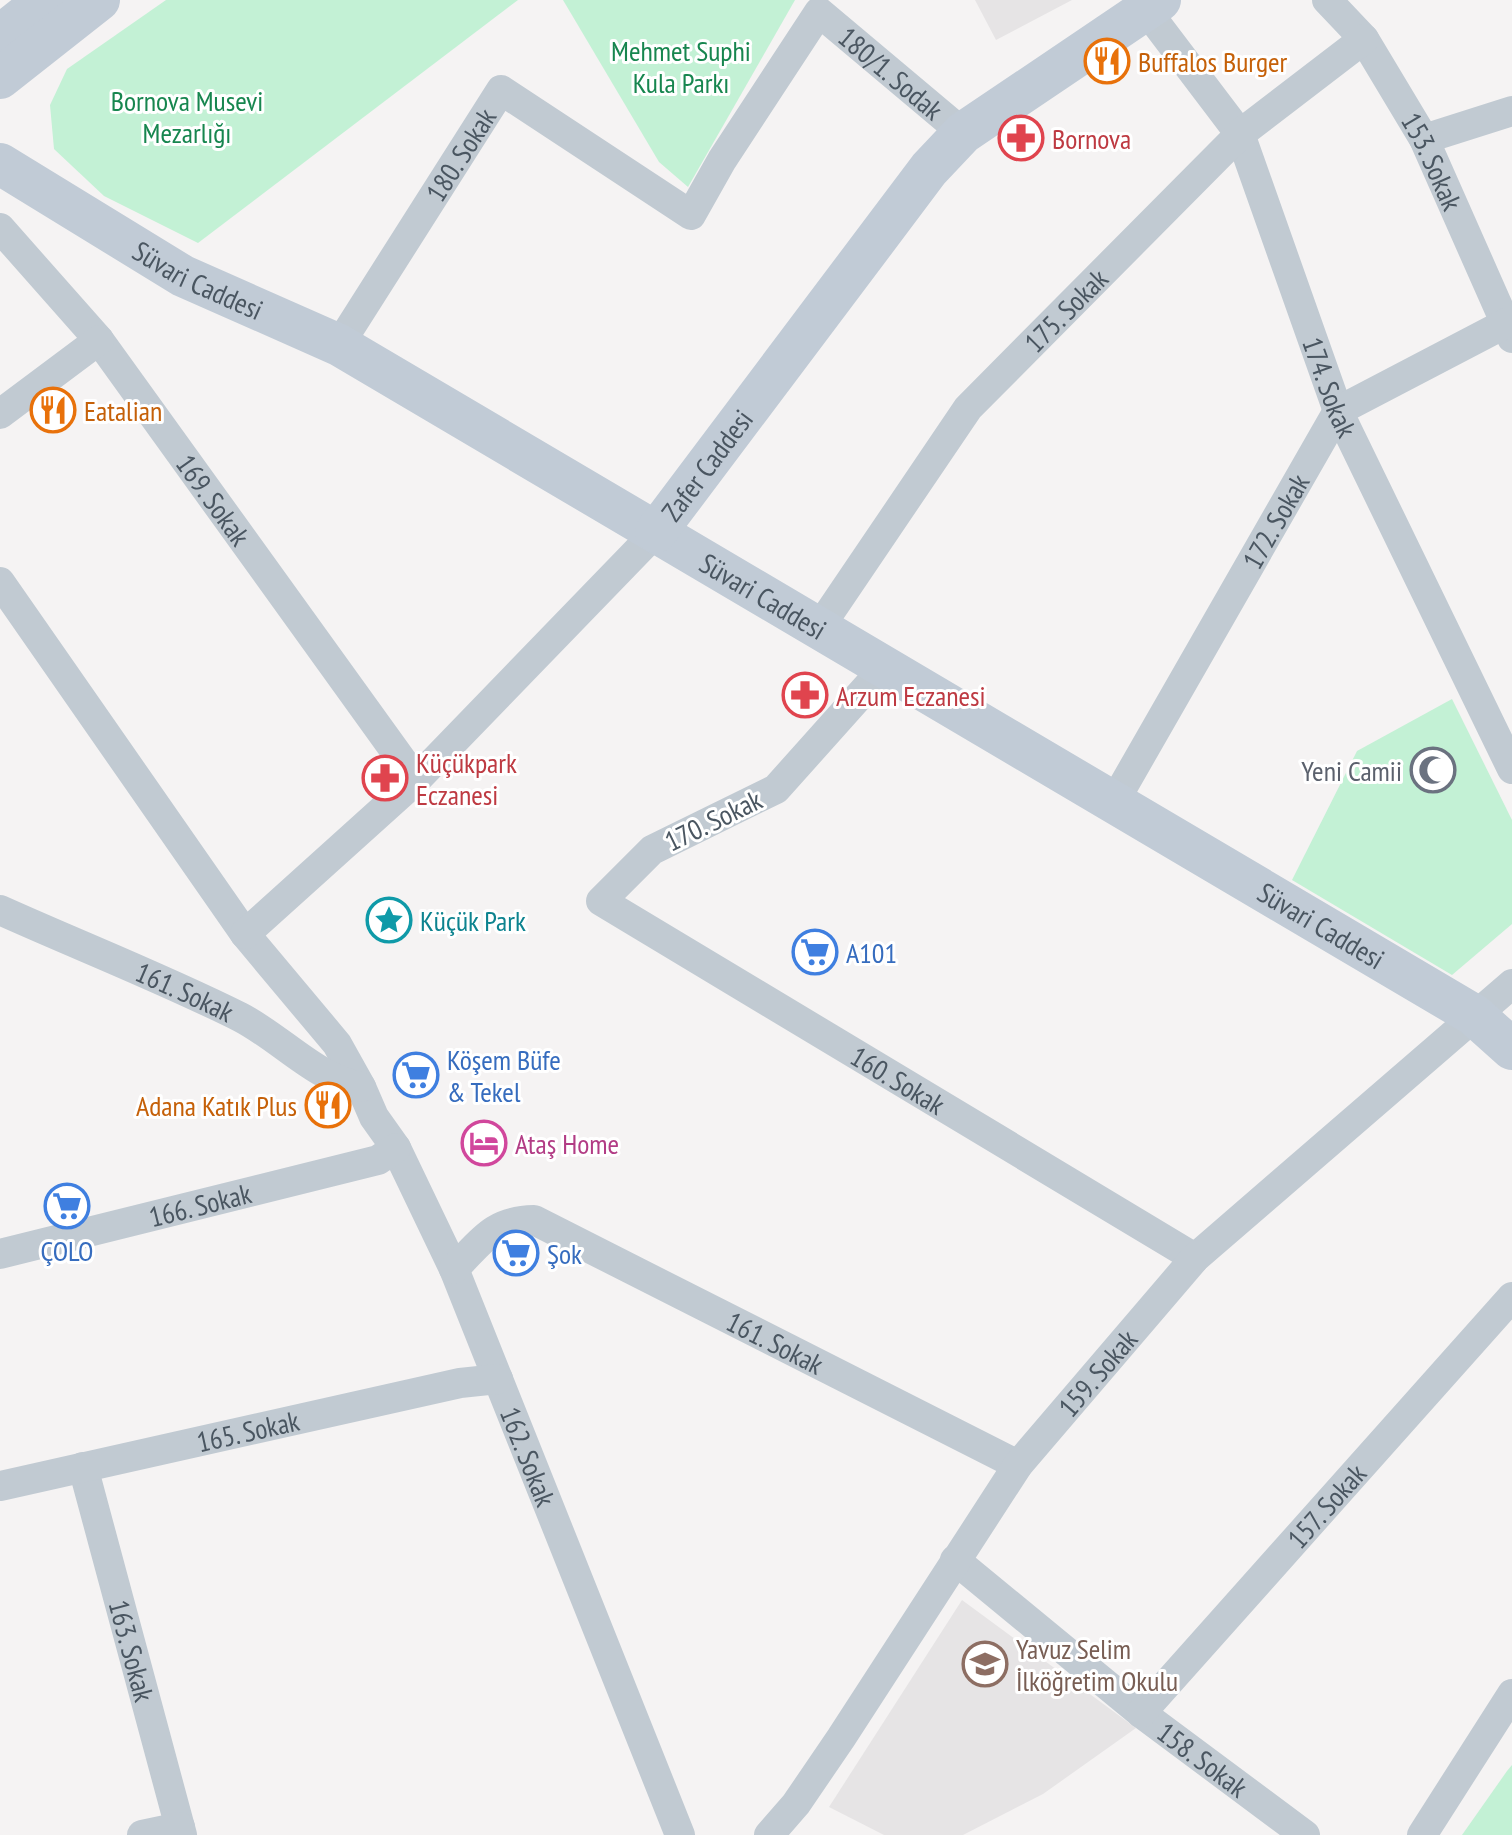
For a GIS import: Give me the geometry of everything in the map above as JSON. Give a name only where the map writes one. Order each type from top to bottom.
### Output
[{"type":"street","points":[[0,36],[45,0]]},
{"type":"street","points":[[0,78],[99,0]]},
{"type":"street","name":"153. Sokak","points":[[1327,0],[1364,39],[1424,139],[1510,327]]},
{"type":"street","name":"Zafer Caddesi","points":[[245,934],[416,780],[656,532],[929,169],[963,133],[1153,5]]},
{"type":"street","name":"174. Sokak","points":[[1153,5],[1240,134],[1338,411],[1512,769]]},
{"type":"street","name":"180/1. Sodak","points":[[667,198],[691,215],[722,160],[819,12],[963,133]]},
{"type":"street","name":"175. Sokak","points":[[819,628],[968,408],[1240,134],[1364,39]]},
{"type":"street","name":"180. Sokak","points":[[339,345],[501,90],[667,198]]},
{"type":"street","points":[[1424,139],[1512,111]]},
{"type":"street","name":"Süvari Caddesi","points":[[0,164],[183,276],[339,345],[1474,1015],[1512,1049]]},
{"type":"street","name":"169. Sokak","points":[[0,228],[99,340],[416,780]]},
{"type":"street","points":[[1338,411],[1510,327]]},
{"type":"street","points":[[0,414],[99,340]]},
{"type":"street","name":"172. Sokak","points":[[1114,802],[1338,411]]},
{"type":"street","name":"162. Sokak","points":[[0,582],[245,934],[337,1044],[374,1117],[396,1148],[454,1269],[680,1835]]},
{"type":"street","name":"170. Sokak","points":[[601,901],[652,850],[776,789],[886,666]]},
{"type":"street","name":"160. Sokak","points":[[601,901],[1195,1258]]},
{"type":"street","name":"161. Sokak","points":[[0,910],[243,1018],[306,1061],[347,1084],[361,1087]]},
{"type":"street","name":"159. Sokak","points":[[769,1835],[796,1804],[841,1738],[1018,1465],[1195,1258],[1512,984]]},
{"type":"street","name":"166. Sokak","points":[[0,1254],[378,1160],[396,1148]]},
{"type":"street","name":"161. Sokak","points":[[454,1269],[498,1227],[512,1220],[534,1220],[1018,1465]]},
{"type":"street","name":"157. Sokak","points":[[1141,1713],[1512,1297]]},
{"type":"street","name":"165. Sokak","points":[[0,1486],[460,1383],[498,1379]]},
{"type":"street","name":"163. Sokak","points":[[83,1467],[181,1831]]},
{"type":"street","name":"158. Sokak","points":[[955,1560],[1141,1713],[1305,1835]]},
{"type":"street","points":[[1422,1835],[1512,1694]]},
{"type":"street","points":[[142,1835],[181,1831]]},
{"type":"shaded area","points":[[975,0],[1072,0],[996,40]]},
{"type":"shaded area","name":"Yavuz Selim İlköğretim Okulu","points":[[962,1600],[1136,1728],[1043,1794],[963,1835],[884,1835],[829,1807]]},
{"type":"green space","name":"Bornova Musevi Mezarlığı","points":[[166,0],[518,0],[198,243],[104,196],[54,149],[50,105],[67,69]]},
{"type":"green space","name":"Mehmet Suphi Kula Parkı","points":[[563,0],[795,0],[688,187],[659,162]]},
{"type":"green space","points":[[1452,699],[1512,820],[1512,924],[1452,975],[1292,880],[1357,751]]},
{"type":"green space","points":[[1512,1765],[1512,1835],[1462,1835],[1507,1771]]},
{"type":"place","name":"Buffalos Burger","points":[[1107,61]]},
{"type":"place","name":"Bornova","points":[[1021,138]]},
{"type":"place","name":"Eatalian","points":[[53,410]]},
{"type":"place","name":"Arzum Eczanesi","points":[[805,695]]},
{"type":"place","name":"Yeni Camii","points":[[1433,770]]},
{"type":"place","name":"Küçükpark Eczanesi","points":[[385,778]]},
{"type":"place","name":"Küçük Park","points":[[389,920]]},
{"type":"place","name":"A101","points":[[815,952]]},
{"type":"place","name":"Köşem Büfe & Tekel","points":[[416,1075]]},
{"type":"place","name":"Adana Katık Plus","points":[[328,1105]]},
{"type":"place","name":"Ataş Home","points":[[484,1143]]},
{"type":"place","name":"ÇOLO","points":[[67,1206]]},
{"type":"place","name":"Şok","points":[[516,1253]]},
{"type":"place","name":"Yavuz Selim İlköğretim Okulu","points":[[985,1664]]}]
